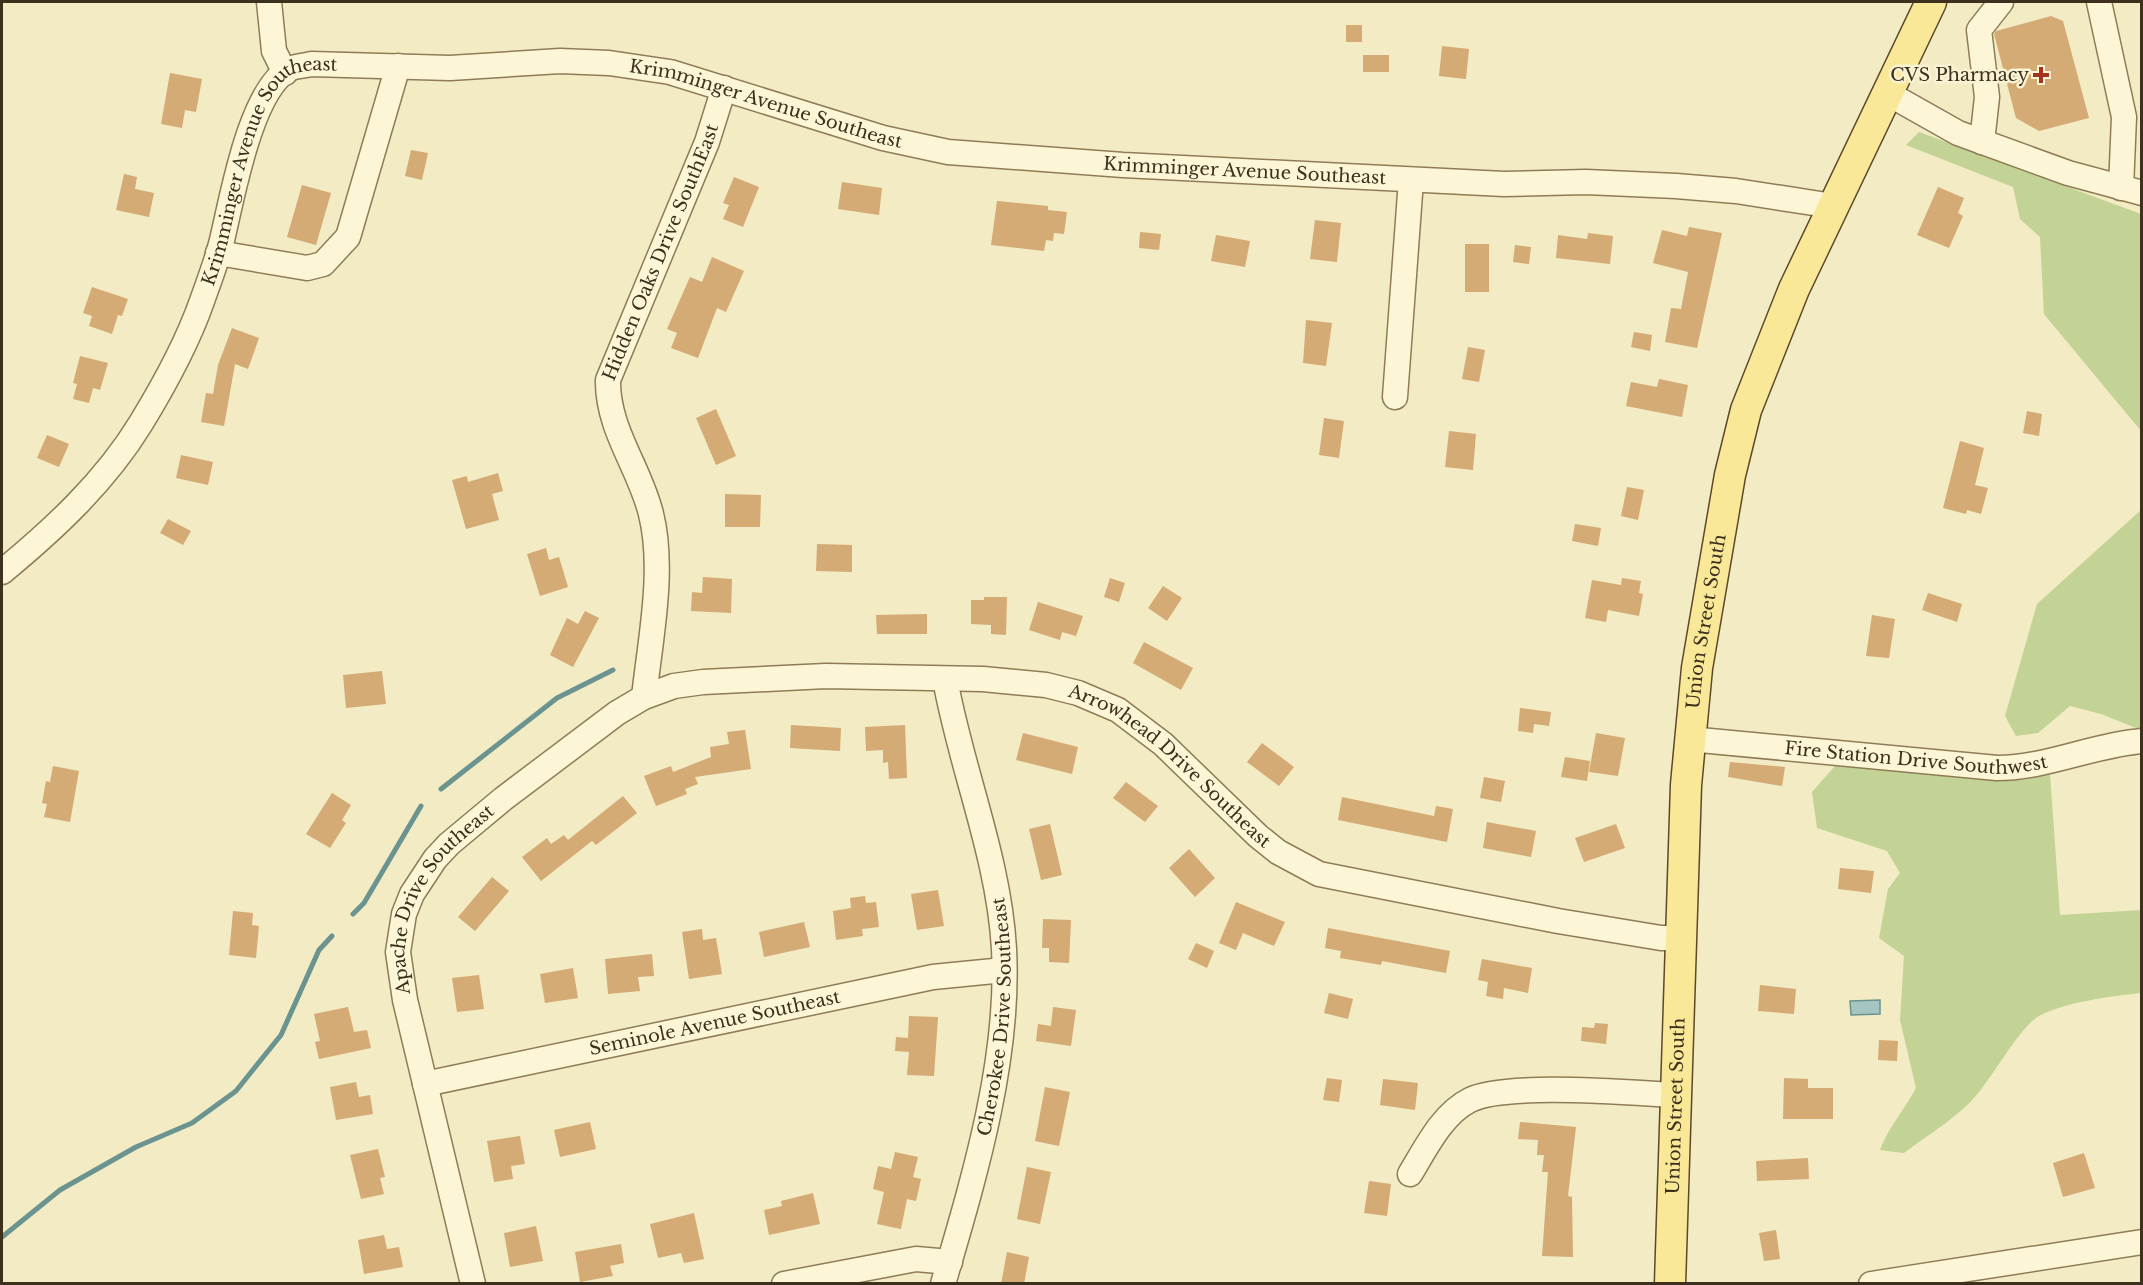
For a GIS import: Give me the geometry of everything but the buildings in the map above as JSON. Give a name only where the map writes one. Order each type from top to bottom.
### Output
[{"type":"main road","name":"Union Street South","points":[[1670,1284],[1689,739],[1698,657],[1730,475],[1746,410],[1789,300],[1931,2]]},
{"type":"street","points":[[269,2],[274,51],[285,73]]},
{"type":"street","points":[[1982,142],[1987,97],[1979,30],[2001,2]]},
{"type":"street","points":[[1887,93],[1958,133],[2068,173],[2131,190],[2124,117],[2099,2]]},
{"type":"street","name":"Krimminger Avenue Southeast","points":[[2,572],[52,529],[117,459],[141,423],[201,304],[218,253],[233,185],[256,116],[267,93],[285,73],[290,69],[311,64],[450,68],[560,61],[609,63],[670,72],[883,138],[948,152],[1123,165],[1411,180],[1676,186],[1736,191],[1833,206]]},
{"type":"street","points":[[218,253],[307,268],[323,264],[348,237],[398,66]]},
{"type":"street","name":"Hidden Oaks Drive SouthEast","points":[[644,697],[654,601],[656,543],[646,493],[611,414],[608,401],[608,381],[707,142],[724,88]]},
{"type":"street","points":[[1395,397],[1411,180]]},
{"type":"street","name":"Arrowhead Drive Southeast","points":[[644,697],[674,686],[703,682],[826,676],[945,679],[1046,685],[1078,693],[1118,710],[1163,744],[1271,847],[1319,874],[1558,921],[1661,939],[1681,938]]},
{"type":"street","name":"Cherokee Drive Southeast","points":[[945,679],[955,732],[976,800],[993,872],[1004,948],[999,1046],[983,1135],[947,1273]]},
{"type":"street","name":"Apache Drive Southeast","points":[[473,1284],[405,1000],[398,952],[404,914],[412,894],[435,859],[457,837],[617,713],[644,697]]},
{"type":"street","name":"Fire Station Drive Southwest","points":[[1689,739],[1997,768],[2017,768],[2096,748],[2142,741]]},
{"type":"street","name":"Seminole Avenue Southeast","points":[[425,1084],[933,977],[1004,970]]},
{"type":"street","points":[[1410,1174],[1439,1127],[1470,1100],[1499,1092],[1676,1095]]},
{"type":"street","points":[[1886,1282],[2142,1242]]},
{"type":"street","points":[[784,1284],[916,1259],[947,1273]]},
{"type":"green space","points":[[1919,132],[2141,214],[2141,431],[2044,314],[2040,237],[2020,219],[2013,187],[1906,145]]},
{"type":"green space","points":[[2141,510],[2141,730],[2101,714],[2070,706],[2038,733],[2016,736],[2005,716],[2037,604]]},
{"type":"green space","points":[[1835,766],[2022,780],[2050,774],[2060,915],[2141,910],[2141,993],[2075,1003],[2039,1016],[2024,1030],[1971,1101],[1954,1117],[1904,1153],[1880,1150],[1887,1134],[1916,1088],[1900,1020],[1904,956],[1879,938],[1888,889],[1900,873],[1887,851],[1817,828],[1812,792]]},
{"type":"water","points":[[1880,1000],[1880,1014],[1851,1015],[1850,1001]]},
{"type":"waterway","points":[[441,789],[557,698],[613,670]]},
{"type":"waterway","points":[[353,914],[364,903],[421,806]]},
{"type":"waterway","points":[[2,1237],[60,1190],[136,1147],[192,1123],[236,1091],[281,1035],[319,950],[332,936]]},
{"type":"place","name":"CVS Pharmacy","points":[[2041,75]]}]
